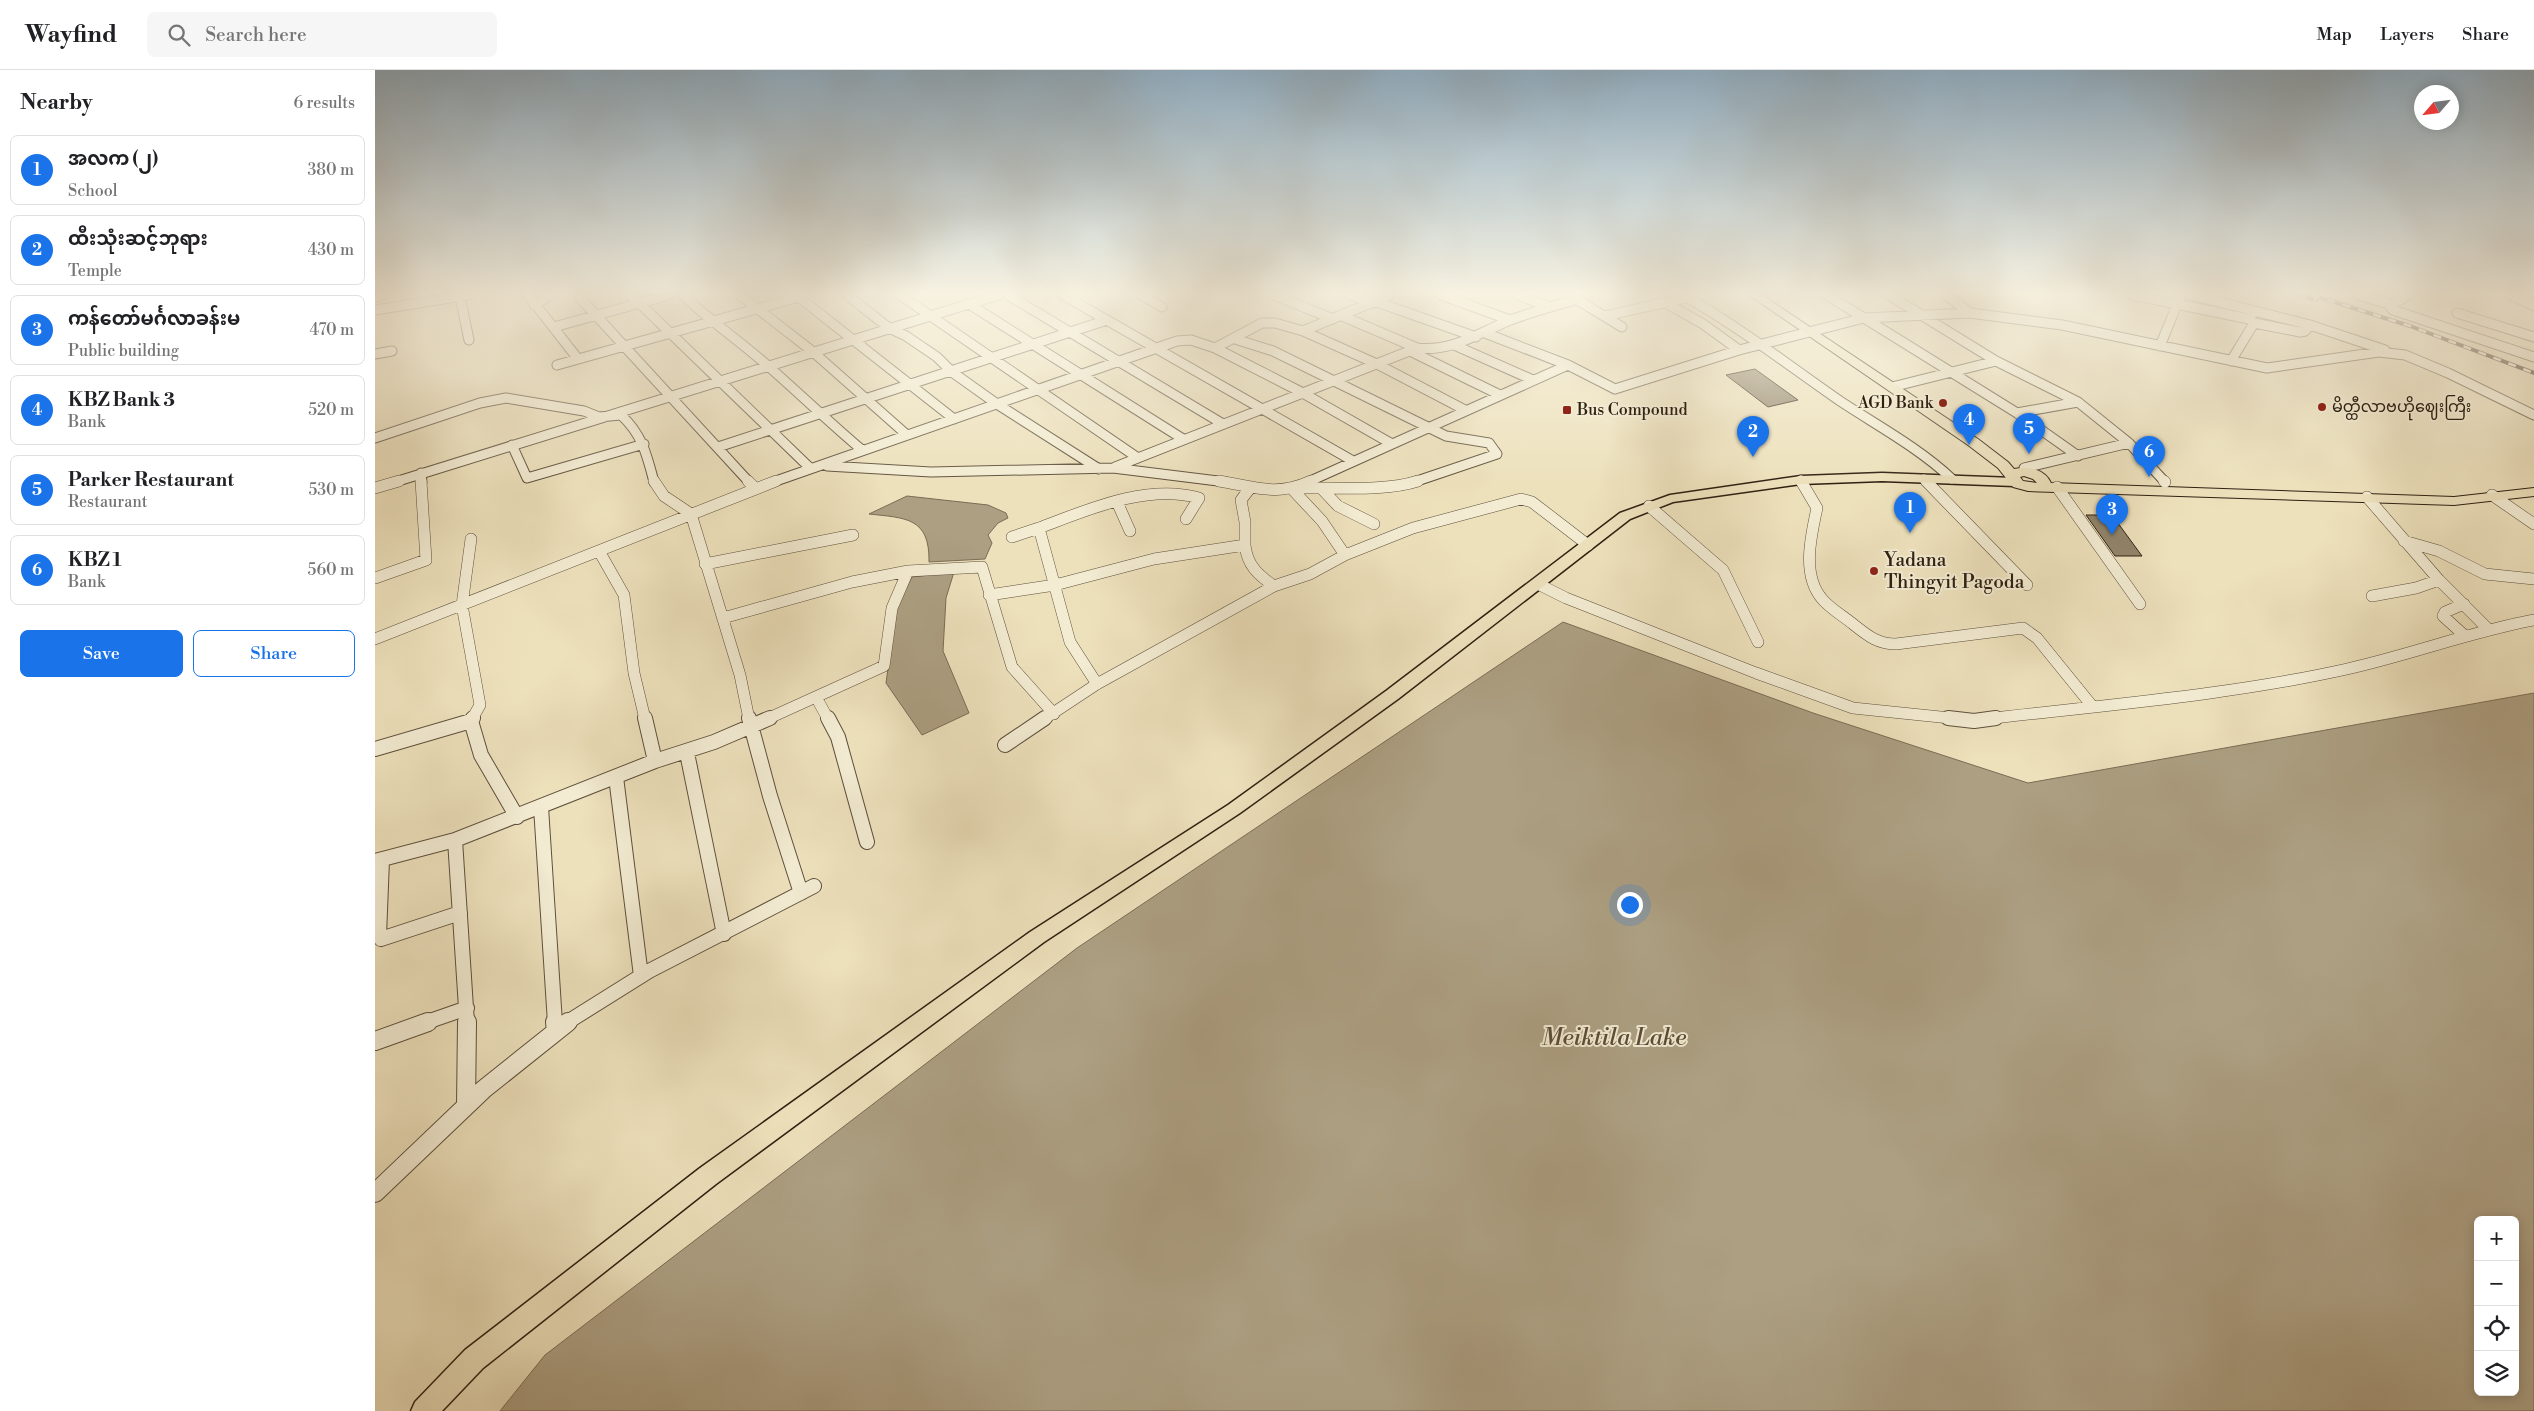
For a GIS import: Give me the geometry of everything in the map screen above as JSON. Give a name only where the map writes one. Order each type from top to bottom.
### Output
[{"type":"highway","points":[[1854,358],[2028,477],[2057,487],[2455,500],[2534,492]]},
{"type":"highway","points":[[2028,477],[2449,494],[2490,492],[2534,486]]},
{"type":"main road","points":[[424,1411],[474,1359],[708,1176],[1037,937],[1235,808],[1392,695],[1625,516],[1670,499],[1801,480],[1882,477],[1952,480],[2028,477]]},
{"type":"street","points":[[557,365],[583,358]]},
{"type":"street","points":[[633,358],[755,488]]},
{"type":"street","points":[[695,358],[771,430],[815,467],[867,466],[931,472],[1113,468],[1199,477],[1277,491],[1293,488],[1408,484],[1497,454],[1491,444],[1486,441],[1446,436],[1287,358]]},
{"type":"street","points":[[757,358],[862,450]]},
{"type":"street","points":[[375,488],[791,358]]},
{"type":"street","points":[[817,358],[907,435]]},
{"type":"street","points":[[874,358],[954,420]]},
{"type":"street","points":[[936,358],[952,372],[997,404],[1099,469]]},
{"type":"street","points":[[718,447],[996,358]]},
{"type":"street","points":[[1054,358],[1183,440]]},
{"type":"street","points":[[1112,358],[1223,424]]},
{"type":"street","points":[[375,638],[755,488],[954,420],[1128,358]]},
{"type":"street","points":[[1172,358],[1353,461]]},
{"type":"street","points":[[1234,358],[1301,392],[1392,444]]},
{"type":"street","points":[[1363,358],[1465,410]]},
{"type":"street","points":[[1113,468],[1301,392],[1392,358]]},
{"type":"street","points":[[1429,358],[1500,395]]},
{"type":"street","points":[[1481,358],[1533,380]]},
{"type":"street","points":[[1553,358],[1615,389],[1715,358]]},
{"type":"street","points":[[1778,358],[1932,460],[1952,480]]},
{"type":"street","points":[[1926,358],[2017,413],[2077,456]]},
{"type":"street","points":[[1990,358],[2078,402],[2129,444],[2165,482]]},
{"type":"street","points":[[2215,358],[2267,368],[2347,358]]},
{"type":"street","points":[[2411,358],[2448,373],[2534,415]]},
{"type":"street","points":[[992,359],[1138,458]]},
{"type":"street","points":[[1896,386],[1996,361]]},
{"type":"street","points":[[1293,488],[1568,364]]},
{"type":"street","points":[[375,438],[480,404],[506,398],[566,407],[599,417],[621,415],[632,426],[644,444],[655,484],[664,496],[691,514],[740,675],[751,728],[807,890],[641,976],[557,1031],[484,1089],[375,1193]]},
{"type":"street","points":[[2017,413],[2078,402]]},
{"type":"street","points":[[512,445],[527,478],[644,444]]},
{"type":"street","points":[[2028,477],[2077,456],[2129,444]]},
{"type":"street","points":[[375,578],[426,560],[421,473]]},
{"type":"street","points":[[1924,479],[2027,585]]},
{"type":"street","points":[[1801,480],[1815,500],[1817,508],[1809,543],[1813,586],[1823,600],[1873,640],[1883,644],[1896,644],[2023,628],[2037,638],[2093,707]]},
{"type":"street","points":[[1251,487],[1241,500],[1245,522],[1245,558],[1256,575],[1274,586]]},
{"type":"street","points":[[2057,487],[2140,604]]},
{"type":"street","points":[[1293,488],[1322,521],[1345,555]]},
{"type":"street","points":[[1321,488],[1338,507],[1375,524]]},
{"type":"street","points":[[1012,537],[1091,508],[1169,494],[1199,498],[1186,519]]},
{"type":"street","points":[[2492,495],[2534,524]]},
{"type":"street","points":[[2367,497],[2439,580],[2488,628]]},
{"type":"street","points":[[1005,745],[1097,684],[1274,586],[1310,574],[1345,555],[1413,528],[1521,499],[1532,502],[1588,546]]},
{"type":"street","points":[[1117,502],[1130,531]]},
{"type":"street","points":[[1649,506],[1723,570],[1759,642]]},
{"type":"street","points":[[1039,528],[1070,642],[1097,684]]},
{"type":"street","points":[[705,564],[853,535]]},
{"type":"street","points":[[471,539],[462,605],[479,705],[471,721],[481,755],[517,816]]},
{"type":"street","points":[[2404,541],[2439,552],[2485,574],[2534,579]]},
{"type":"street","points":[[989,595],[1055,585],[1154,559],[1245,545]]},
{"type":"street","points":[[599,551],[624,595],[634,674],[655,761]]},
{"type":"street","points":[[723,618],[852,582],[908,571],[971,566],[982,567],[985,571],[989,595],[1012,667],[1054,714]]},
{"type":"street","points":[[460,913],[381,939],[379,936],[378,860],[455,840],[655,761],[687,753],[751,728],[883,666],[892,608],[908,571]]},
{"type":"street","points":[[2372,596],[2411,589],[2439,580]]},
{"type":"street","points":[[1538,584],[1566,598],[1756,673],[1853,708],[1974,721],[2238,688],[2347,669],[2488,628],[2534,620]]},
{"type":"street","points":[[2464,604],[2445,612],[2443,616],[2465,636]]},
{"type":"street","points":[[816,697],[838,738],[867,842]]},
{"type":"street","points":[[375,748],[471,721]]},
{"type":"street","points":[[687,753],[724,934]]},
{"type":"street","points":[[616,777],[641,976]]},
{"type":"street","points":[[541,807],[557,1031]]},
{"type":"street","points":[[455,840],[467,1008],[466,1106]]},
{"type":"street","points":[[375,1040],[467,1008]]},
{"type":"water","points":[[907,496],[988,505],[1006,513],[1008,518],[998,523],[988,535],[992,543],[985,559],[929,562],[928,547],[925,536],[920,528],[904,519],[869,514]]},
{"type":"water","points":[[954,572],[946,598],[943,651],[969,713],[922,735],[886,683],[897,606],[912,577]]},
{"type":"water","name":"Meiktila Lake","points":[[1563,622],[1813,713],[2028,783],[2534,693],[2534,1411],[500,1411],[545,1355],[1077,948]]},
{"type":"building","points":[[1755,369],[1798,400],[1768,407],[1726,375]]},
{"type":"building","points":[[2086,515],[2112,515],[2142,556],[2115,556]]},
{"type":"railway","points":[[2493,358],[2534,373]]},
{"type":"place","name":"AGD Bank","points":[[1943,403]]},
{"type":"place","name":"မိတ္ထီလာဗဟိုဈေးကြီး","points":[[2322,407]]},
{"type":"place","name":"Bus Compound","points":[[1567,410]]},
{"type":"place","name":"KBZ Bank 3","points":[[1969,445]]},
{"type":"place","name":"Parker Restaurant","points":[[2029,454]]},
{"type":"place","name":"ထီးသုံးဆင့်ဘုရား","points":[[1753,457]]},
{"type":"place","name":"KBZ 1","points":[[2149,477]]},
{"type":"place","name":"အလက (၂)","points":[[1910,533]]},
{"type":"place","name":"ကန်တော်မင်္ဂလာခန်းမ","points":[[2112,535]]},
{"type":"place","name":"Yadana Thingyit Pagoda","points":[[1874,571]]}]
